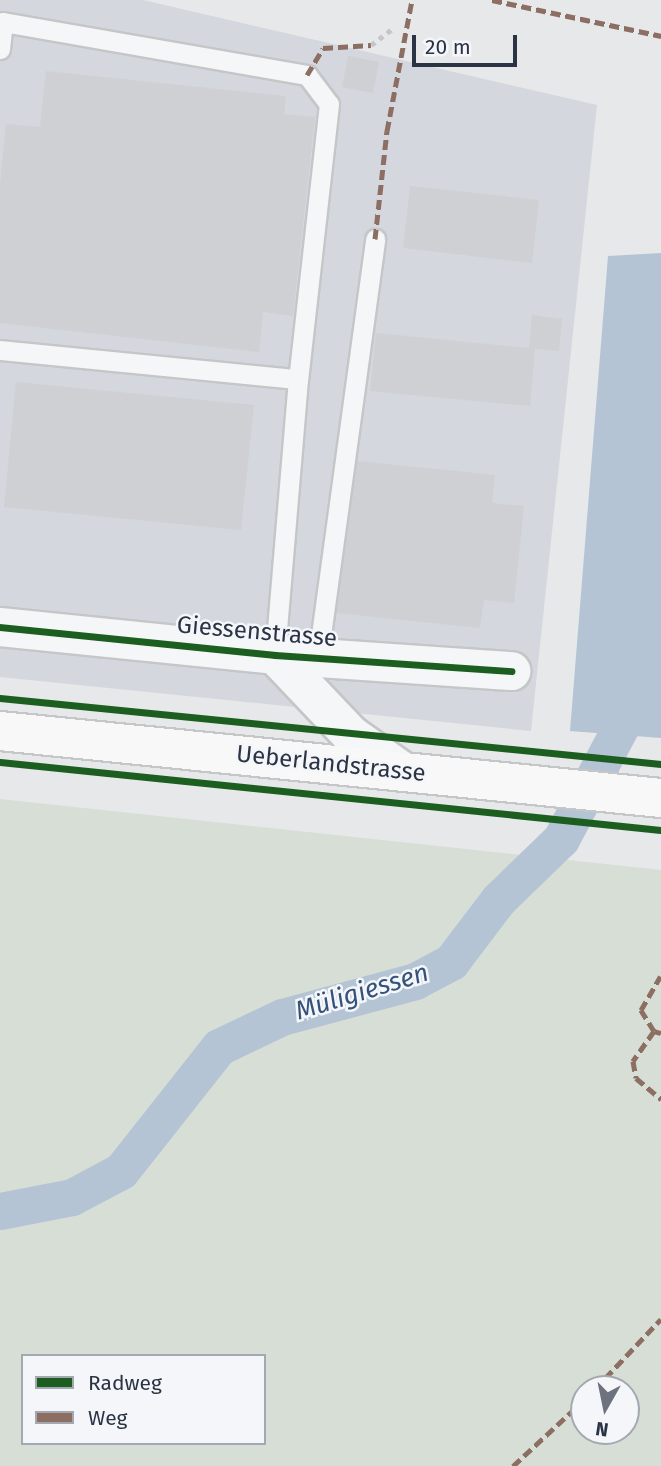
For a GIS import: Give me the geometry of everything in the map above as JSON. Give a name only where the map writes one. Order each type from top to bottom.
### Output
[{"type":"main road","name":"Ueberlandstrasse","points":[[0,731],[661,798]]},
{"type":"street","name":"Giessenstrasse","points":[[0,627],[275,655],[510,671]]},
{"type":"street","name":"Giessenstrasse","points":[[275,655],[351,735],[402,771]]},
{"type":"lane","points":[[0,49],[3,22],[307,75],[329,104],[298,379],[275,655]]},
{"type":"lane","points":[[317,657],[375,239]]},
{"type":"lane","points":[[0,350],[298,379]]},
{"type":"path","points":[[371,45],[392,29]]},
{"type":"shaded area","points":[[0,0],[143,0],[597,105],[531,731],[0,677]]},
{"type":"shaded area","points":[[0,799],[661,870],[661,1466],[0,1466]]},
{"type":"water","points":[[661,253],[661,738],[570,731],[608,256]]},
{"type":"building","points":[[348,56],[379,62],[373,93],[342,87]]},
{"type":"building","points":[[46,71],[286,96],[284,114],[315,117],[293,316],[263,312],[259,352],[0,323],[0,184],[6,124],[40,127]]},
{"type":"building","points":[[410,186],[539,200],[532,263],[403,248]]},
{"type":"building","points":[[532,315],[562,319],[559,351],[535,349],[530,406],[370,391],[376,333],[529,348]]},
{"type":"building","points":[[16,382],[254,405],[241,530],[4,507]]},
{"type":"building","points":[[357,461],[495,475],[492,503],[524,506],[514,603],[484,600],[480,628],[336,613]]},
{"type":"waterway","name":"Müligiessen","points":[[0,1211],[72,1197],[121,1171],[219,1047],[282,1017],[415,981],[451,962],[498,900],[561,839],[627,715],[661,694]]},
{"type":"marked path","points":[[375,239],[387,131],[412,0]]},
{"type":"marked path","points":[[492,0],[661,36]]},
{"type":"marked path","points":[[307,75],[323,48],[371,45]]},
{"type":"marked path","points":[[654,1031],[641,1010],[661,976]]},
{"type":"marked path","points":[[661,1033],[654,1031],[633,1061],[636,1078],[661,1099]]},
{"type":"marked path","points":[[608,1375],[661,1319]]},
{"type":"marked path","points":[[513,1466],[570,1413]]},
{"type":"cycle path","points":[[0,627],[275,655],[511,671]]},
{"type":"cycle path","points":[[0,698],[661,764]]},
{"type":"cycle path","points":[[0,762],[661,830]]}]
